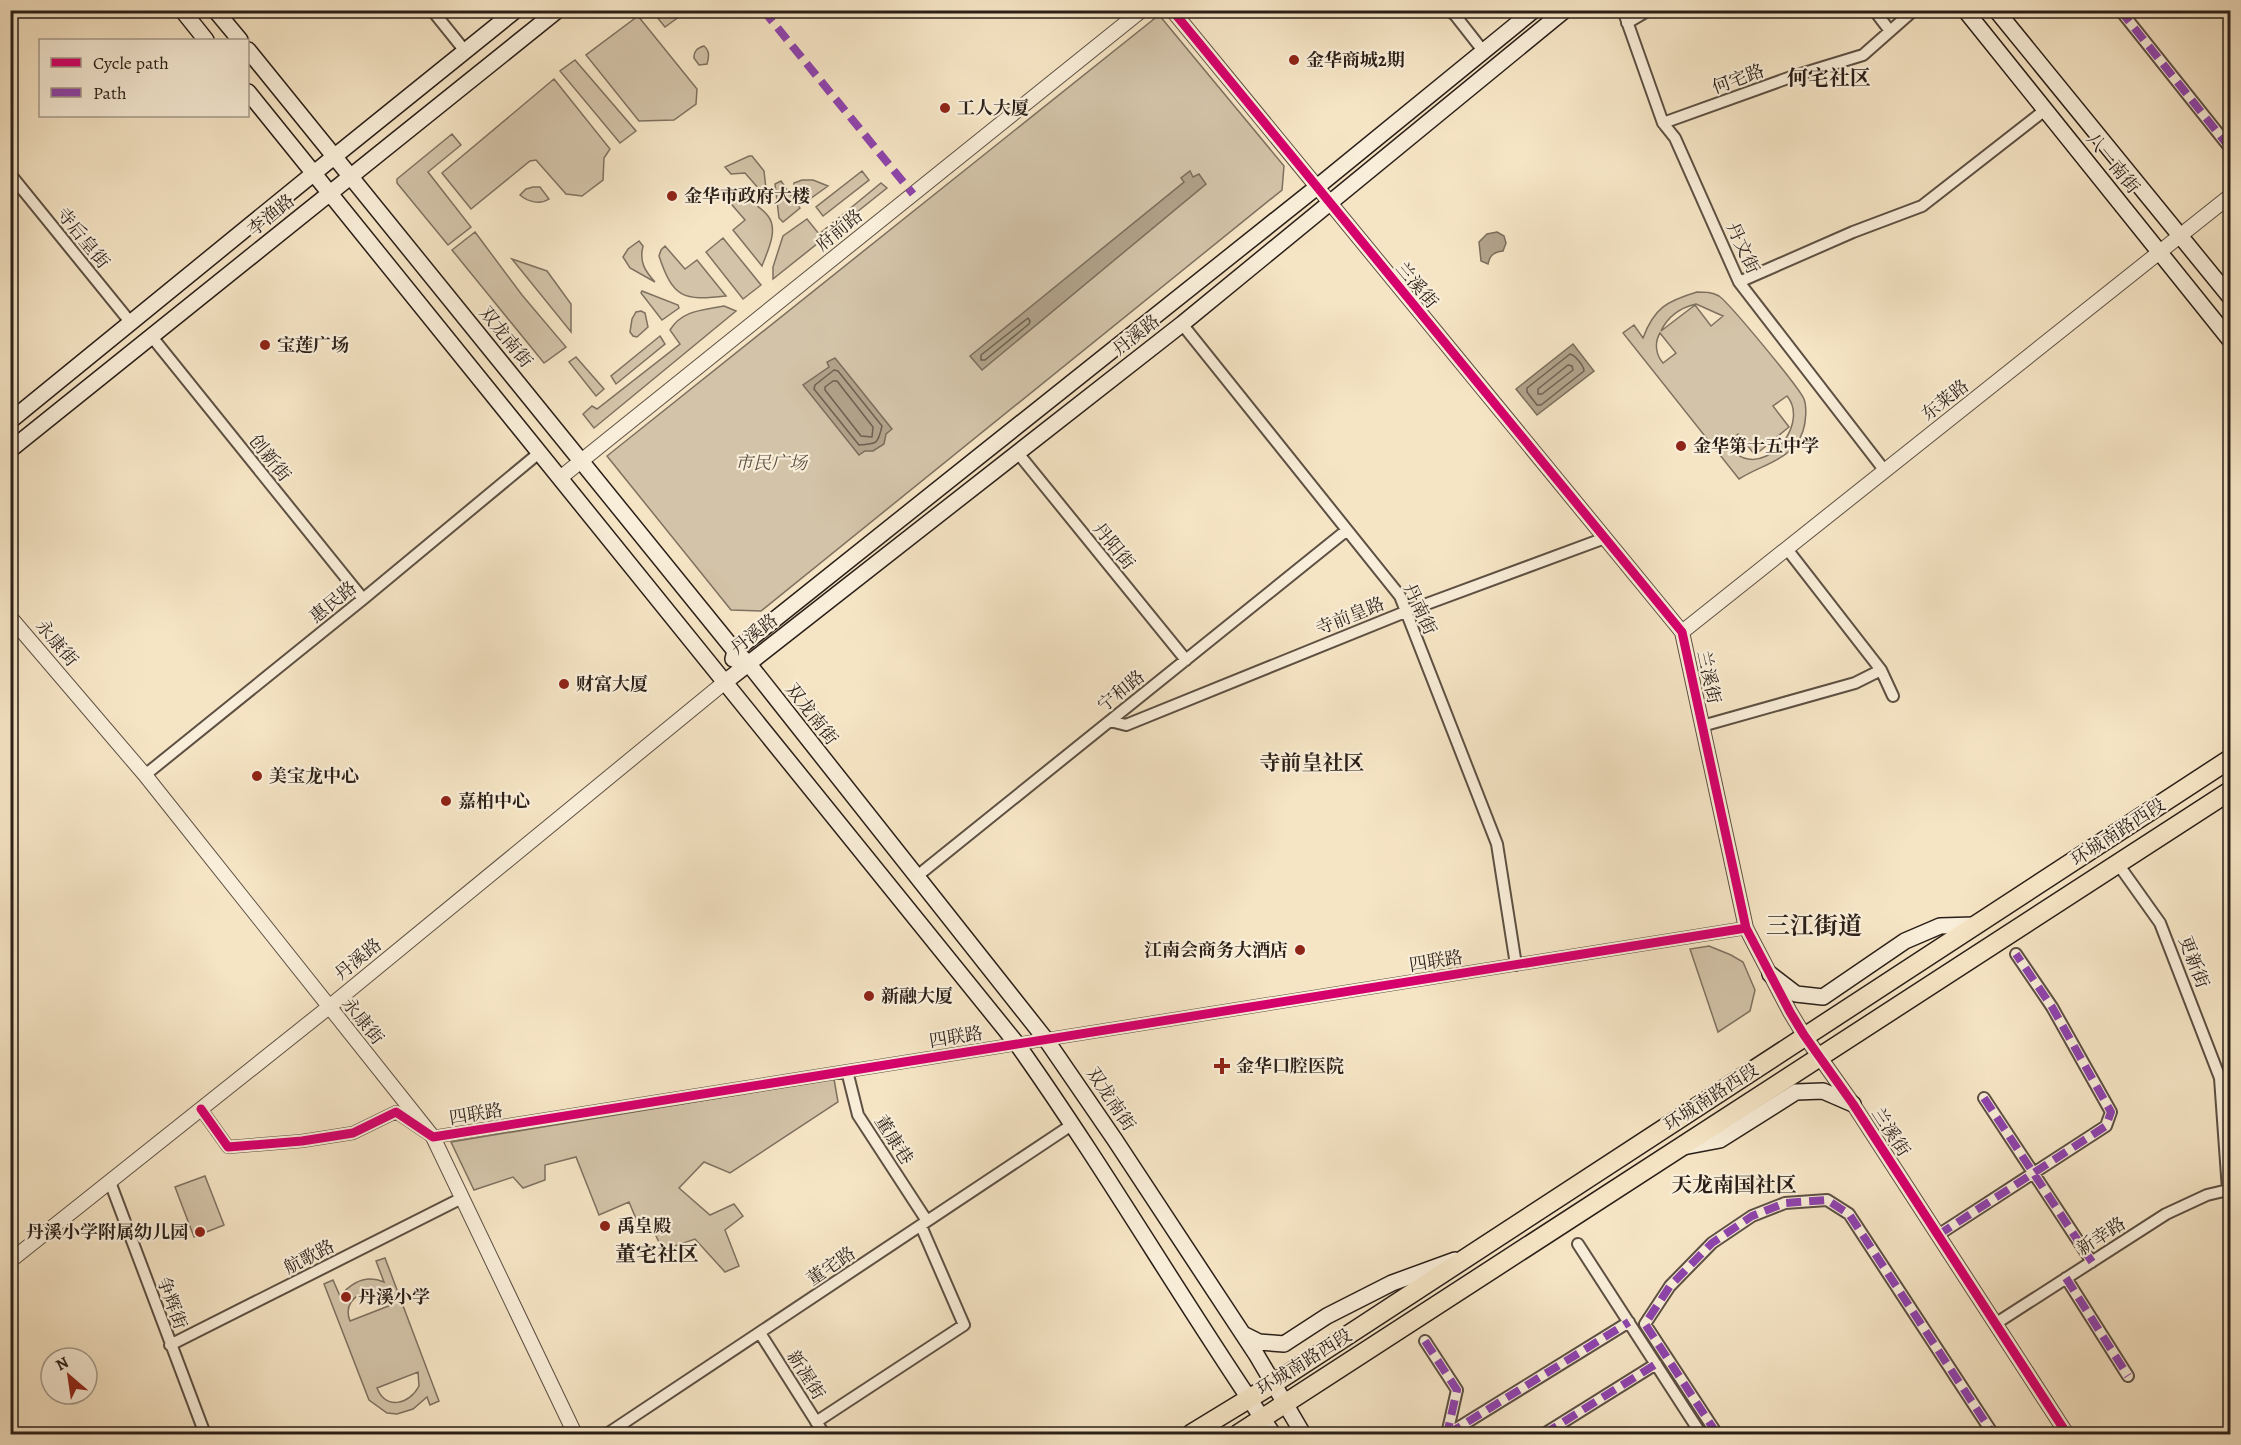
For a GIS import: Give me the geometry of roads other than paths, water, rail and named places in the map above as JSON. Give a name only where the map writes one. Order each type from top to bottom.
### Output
[{"type":"main road","points":[[182,10],[205,39]]},
{"type":"main road","points":[[215,10],[239,39]]},
{"type":"main road","name":"李渔路","points":[[10,421],[516,10]]},
{"type":"main road","name":"李渔路","points":[[10,450],[558,10]]},
{"type":"main road","name":"丹溪路","points":[[725,682],[735,651],[1317,187],[1534,10]]},
{"type":"main road","name":"丹溪路","points":[[725,682],[1182,324],[1330,205],[1565,10]]},
{"type":"main road","name":"八一南街","points":[[1965,10],[2230,340]]},
{"type":"main road","name":"八一南街","points":[[1996,10],[2230,297]]},
{"type":"main road","name":"双龙南街","points":[[249,51],[735,651],[748,663],[1047,1041],[1242,1333],[1303,1434]]},
{"type":"main road","points":[[249,93],[1017,1044],[1073,1124],[1230,1373],[1273,1434]]},
{"type":"main road","name":"环城南路西段","points":[[1191,1434],[1273,1384],[1804,1035],[2230,759]]},
{"type":"main road","name":"环城南路西段","points":[[1238,1434],[2230,791]]},
{"type":"main road","points":[[1770,974],[1796,994],[1823,997],[1905,941],[1940,926],[1974,925]]},
{"type":"main road","points":[[1683,1147],[1720,1140],[1796,1092],[1823,1091],[1854,1104]]},
{"type":"main road","points":[[1242,1333],[1259,1342],[1284,1344],[1327,1316],[1392,1283],[1472,1253]]},
{"type":"street","points":[[432,10],[465,51]]},
{"type":"street","name":"府前路","points":[[560,478],[1142,10]]},
{"type":"street","name":"兰溪街","points":[[1172,10],[1682,632],[1746,928],[1804,1035],[1854,1104],[2067,1434]]},
{"type":"street","points":[[1449,10],[1484,51]]},
{"type":"street","name":"丹文街","points":[[1623,10],[1663,123],[1675,138],[1739,282],[1885,471]]},
{"type":"street","points":[[1628,23],[1649,10]]},
{"type":"street","points":[[1874,10],[1890,31]]},
{"type":"street","name":"何宅路","points":[[1663,123],[1791,77],[1863,55],[1914,10]]},
{"type":"street","points":[[2120,10],[2230,148]]},
{"type":"street","points":[[1739,282],[1853,232],[1922,206],[2045,110]]},
{"type":"street","name":"寺后皇街","points":[[10,174],[131,323]]},
{"type":"street","name":"东莱路","points":[[1682,632],[2230,196]]},
{"type":"street","name":"丹南街","points":[[1182,324],[1400,596],[1497,844],[1516,965]]},
{"type":"street","name":"创新街","points":[[152,337],[363,599]]},
{"type":"street","name":"丹阳街","points":[[1017,452],[1186,660]]},
{"type":"street","name":"惠民路","points":[[145,775],[539,453]]},
{"type":"street","name":"宁和路","points":[[916,877],[1347,530]]},
{"type":"street","name":"寺前皇路","points":[[1110,721],[1126,725],[1406,612],[1605,538]]},
{"type":"street","points":[[1787,549],[1881,670],[1893,696]]},
{"type":"street","name":"永康街","points":[[10,617],[145,775],[433,1137],[575,1434]]},
{"type":"street","points":[[1702,726],[1855,683],[1881,670]]},
{"type":"street","name":"丹溪路","points":[[10,1261],[329,1007],[725,682]]},
{"type":"street","name":"更新街","points":[[2118,864],[2160,923],[2220,1078],[2229,1190]]},
{"type":"street","name":"四联路","points":[[201,1109],[228,1147],[302,1141],[353,1133],[396,1112],[433,1137],[1746,928]]},
{"type":"street","points":[[1938,1235],[2106,1126],[2111,1112],[2052,1007],[2016,954]]},
{"type":"street","name":"董康巷","points":[[816,1422],[964,1325],[924,1224],[858,1115],[847,1071]]},
{"type":"street","points":[[1984,1098],[2092,1262]]},
{"type":"street","name":"董宅路","points":[[607,1434],[1073,1124]]},
{"type":"street","name":"争辉街","points":[[110,1182],[205,1434]]},
{"type":"street","name":"新幸路","points":[[1995,1324],[2166,1214],[2207,1195],[2229,1190]]},
{"type":"street","name":"航歌路","points":[[170,1345],[462,1198]]},
{"type":"street","points":[[1717,1434],[1645,1324],[1670,1286],[1720,1238],[1752,1216],[1785,1203],[1827,1200],[1850,1214],[1993,1434]]},
{"type":"street","points":[[1578,1244],[1701,1434]]},
{"type":"street","points":[[2066,1278],[2128,1376]]},
{"type":"street","points":[[1448,1434],[1629,1322]]},
{"type":"street","name":"新渥街","points":[[760,1333],[824,1434]]},
{"type":"street","points":[[1425,1341],[1457,1390],[1448,1434]]},
{"type":"street","points":[[1544,1434],[1656,1364]]},
{"type":"water","points":[[1190,171],[1193,177],[1199,174],[1206,184],[982,370],[970,356],[1184,182],[1181,178]]},
{"type":"water","points":[[1497,232],[1504,236],[1506,243],[1503,251],[1493,255],[1488,264],[1481,261],[1479,242],[1487,234]]},
{"type":"water","points":[[1573,344],[1594,371],[1537,415],[1516,389]]},
{"type":"water","points":[[835,358],[892,429],[886,434],[884,444],[873,451],[865,451],[859,455],[803,385],[829,367],[827,362]]},
{"type":"place","name":"金华商城2期","points":[[1294,60]]},
{"type":"place","name":"工人大厦","points":[[945,108]]},
{"type":"place","name":"金华市政府大楼","points":[[672,196]]},
{"type":"place","name":"宝莲广场","points":[[265,345]]},
{"type":"place","name":"金华第十五中学","points":[[1681,446]]},
{"type":"place","name":"财富大厦","points":[[564,684]]},
{"type":"place","name":"美宝龙中心","points":[[257,776]]},
{"type":"place","name":"嘉柏中心","points":[[446,801]]},
{"type":"place","name":"江南会商务大酒店","points":[[1300,950]]},
{"type":"place","name":"新融大厦","points":[[869,996]]},
{"type":"place","name":"金华口腔医院","points":[[1222,1066]]},
{"type":"place","name":"禹皇殿","points":[[605,1226]]},
{"type":"place","name":"丹溪小学附属幼儿园","points":[[200,1232]]},
{"type":"place","name":"丹溪小学","points":[[346,1297]]},
{"type":"district","name":"何宅社区","points":[[1829,78]]},
{"type":"district","name":"寺前皇社区","points":[[1312,763]]},
{"type":"district","name":"三江街道","points":[[1814,926]]},
{"type":"district","name":"天龙南国社区","points":[[1734,1185]]},
{"type":"district","name":"董宅社区","points":[[657,1254]]},
{"type":"park label","name":"市民广场","points":[[771,463]]}]
